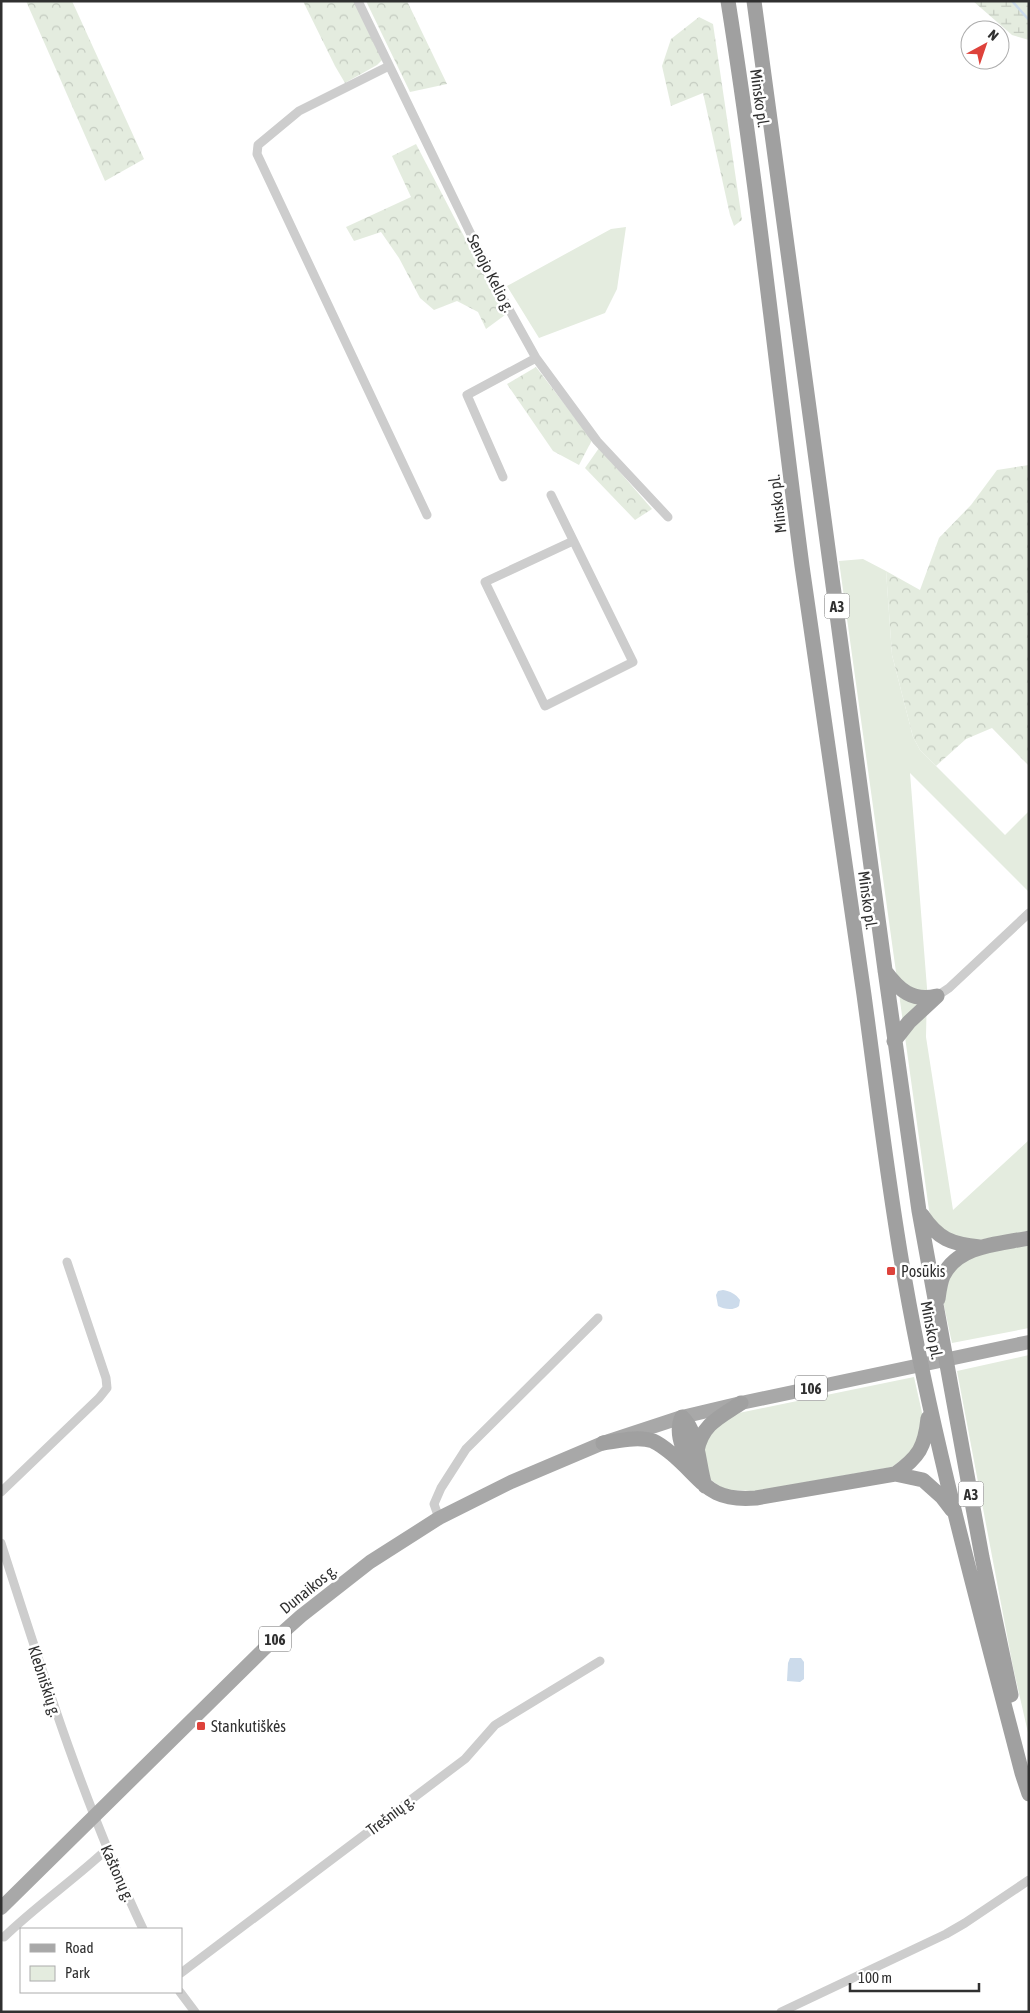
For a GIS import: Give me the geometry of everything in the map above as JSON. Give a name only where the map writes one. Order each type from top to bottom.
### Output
[{"type":"highway","name":"Minsko pl.","points":[[728,1],[768,286],[802,564],[885,1158],[904,1277],[929,1407],[1022,1773],[1029,1794]]},
{"type":"highway","name":"Minsko pl.","points":[[754,1],[789,248],[894,1041],[919,1211],[982,1557],[1029,1775]]},
{"type":"highway","points":[[885,970],[903,991],[918,998],[937,996]]},
{"type":"highway","points":[[894,1041],[910,1022],[937,996]]},
{"type":"highway","points":[[919,1211],[936,1234],[955,1244],[980,1247]]},
{"type":"highway","points":[[936,1306],[943,1277],[948,1268],[960,1257],[980,1247],[1029,1238]]},
{"type":"highway","points":[[697,1451],[699,1438],[705,1430],[720,1416],[741,1403]]},
{"type":"highway","points":[[895,1474],[913,1461],[922,1447],[926,1435],[929,1407]]},
{"type":"highway","points":[[682,1417],[691,1428],[697,1451],[700,1481]]},
{"type":"highway","points":[[682,1417],[678,1428],[679,1436],[700,1481]]},
{"type":"highway","points":[[603,1443],[641,1439],[653,1441],[670,1453],[700,1481],[724,1497],[744,1499],[895,1474],[922,1480],[933,1488],[956,1516]]},
{"type":"main road","name":"106","points":[[682,1417],[880,1372],[1029,1342]]},
{"type":"main road","name":"Dunaikos g.","points":[[1,1908],[264,1649],[301,1616],[370,1562],[439,1518],[511,1482],[603,1443],[682,1417]]},
{"type":"street","name":"Senojo Kelio g.","points":[[358,1],[495,284],[536,358],[597,442],[668,517]]},
{"type":"street","points":[[389,66],[299,112],[258,145],[257,154],[426,514]]},
{"type":"street","points":[[504,477],[467,395],[536,358]]},
{"type":"street","points":[[551,495],[633,662],[545,706],[485,582],[573,541]]},
{"type":"street","points":[[937,996],[949,988],[1029,912]]},
{"type":"street","points":[[1,1492],[99,1398],[107,1388],[106,1378],[67,1262]]},
{"type":"street","points":[[439,1518],[434,1504],[441,1488],[466,1449],[598,1318]]},
{"type":"street","name":"Klebniškių g.","points":[[1,1543],[51,1700],[95,1816]]},
{"type":"street","name":"Trešnių g.","points":[[182,1972],[465,1759],[495,1725],[600,1662]]},
{"type":"street","name":"Kaštonų g.","points":[[95,1816],[107,1849],[144,1928]]},
{"type":"street","points":[[4,1937],[26,1915],[107,1849]]},
{"type":"street","points":[[781,2012],[952,1931],[1029,1880]]},
{"type":"street","points":[[181,1993],[194,2012]]},
{"type":"green space","points":[[26,1],[72,1],[144,159],[105,181]]},
{"type":"green space","points":[[303,1],[354,1],[382,60],[377,65],[345,83]]},
{"type":"green space","points":[[366,1],[407,1],[447,84],[410,92]]},
{"type":"green space","points":[[973,1],[1029,1],[1029,40],[1010,33],[1010,20],[995,20]]},
{"type":"green space","points":[[699,17],[713,24],[742,220],[734,226],[703,93],[671,106],[662,66],[671,39]]},
{"type":"green space","points":[[416,144],[505,315],[486,329],[478,312],[457,301],[434,310],[420,298],[399,258],[381,232],[354,241],[346,227],[411,197],[392,156]]},
{"type":"green space","points":[[626,227],[617,289],[605,313],[539,338],[507,286],[611,229]]},
{"type":"green space","points":[[536,367],[592,440],[579,465],[553,451],[507,384]]},
{"type":"green space","points":[[599,448],[652,509],[635,520],[585,468]]},
{"type":"green space","points":[[1029,465],[1029,766],[992,728],[966,739],[936,766],[920,750],[913,737],[892,655],[886,571],[920,590],[939,538],[971,505],[997,470]]},
{"type":"green space","points":[[863,559],[886,571],[892,655],[913,737],[920,750],[1005,835],[1029,811],[1029,892],[910,773],[927,988],[926,1037],[953,1210],[1029,1140],[1029,1231],[972,1241],[951,1238],[931,1216],[929,1210],[839,561]]},
{"type":"green space","points":[[1029,1244],[1029,1328],[952,1343],[943,1301],[951,1271],[975,1255]]},
{"type":"green space","points":[[1029,1355],[1029,1737],[1013,1667],[957,1371]]},
{"type":"green space","points":[[914,1377],[923,1417],[918,1447],[892,1467],[756,1491],[727,1490],[706,1476],[701,1449],[712,1426],[734,1414]]},
{"type":"water","points":[[723,1290],[737,1296],[740,1300],[739,1306],[734,1309],[728,1309],[718,1306],[716,1295],[718,1291]]},
{"type":"water","points":[[790,1658],[801,1658],[804,1662],[804,1679],[800,1682],[787,1681]]},
{"type":"waterway","points":[[1012,1],[1029,20]]},
{"type":"place","name":"Posūkis","points":[[891,1271]]},
{"type":"place","name":"Stankutiškės","points":[[201,1726]]}]
